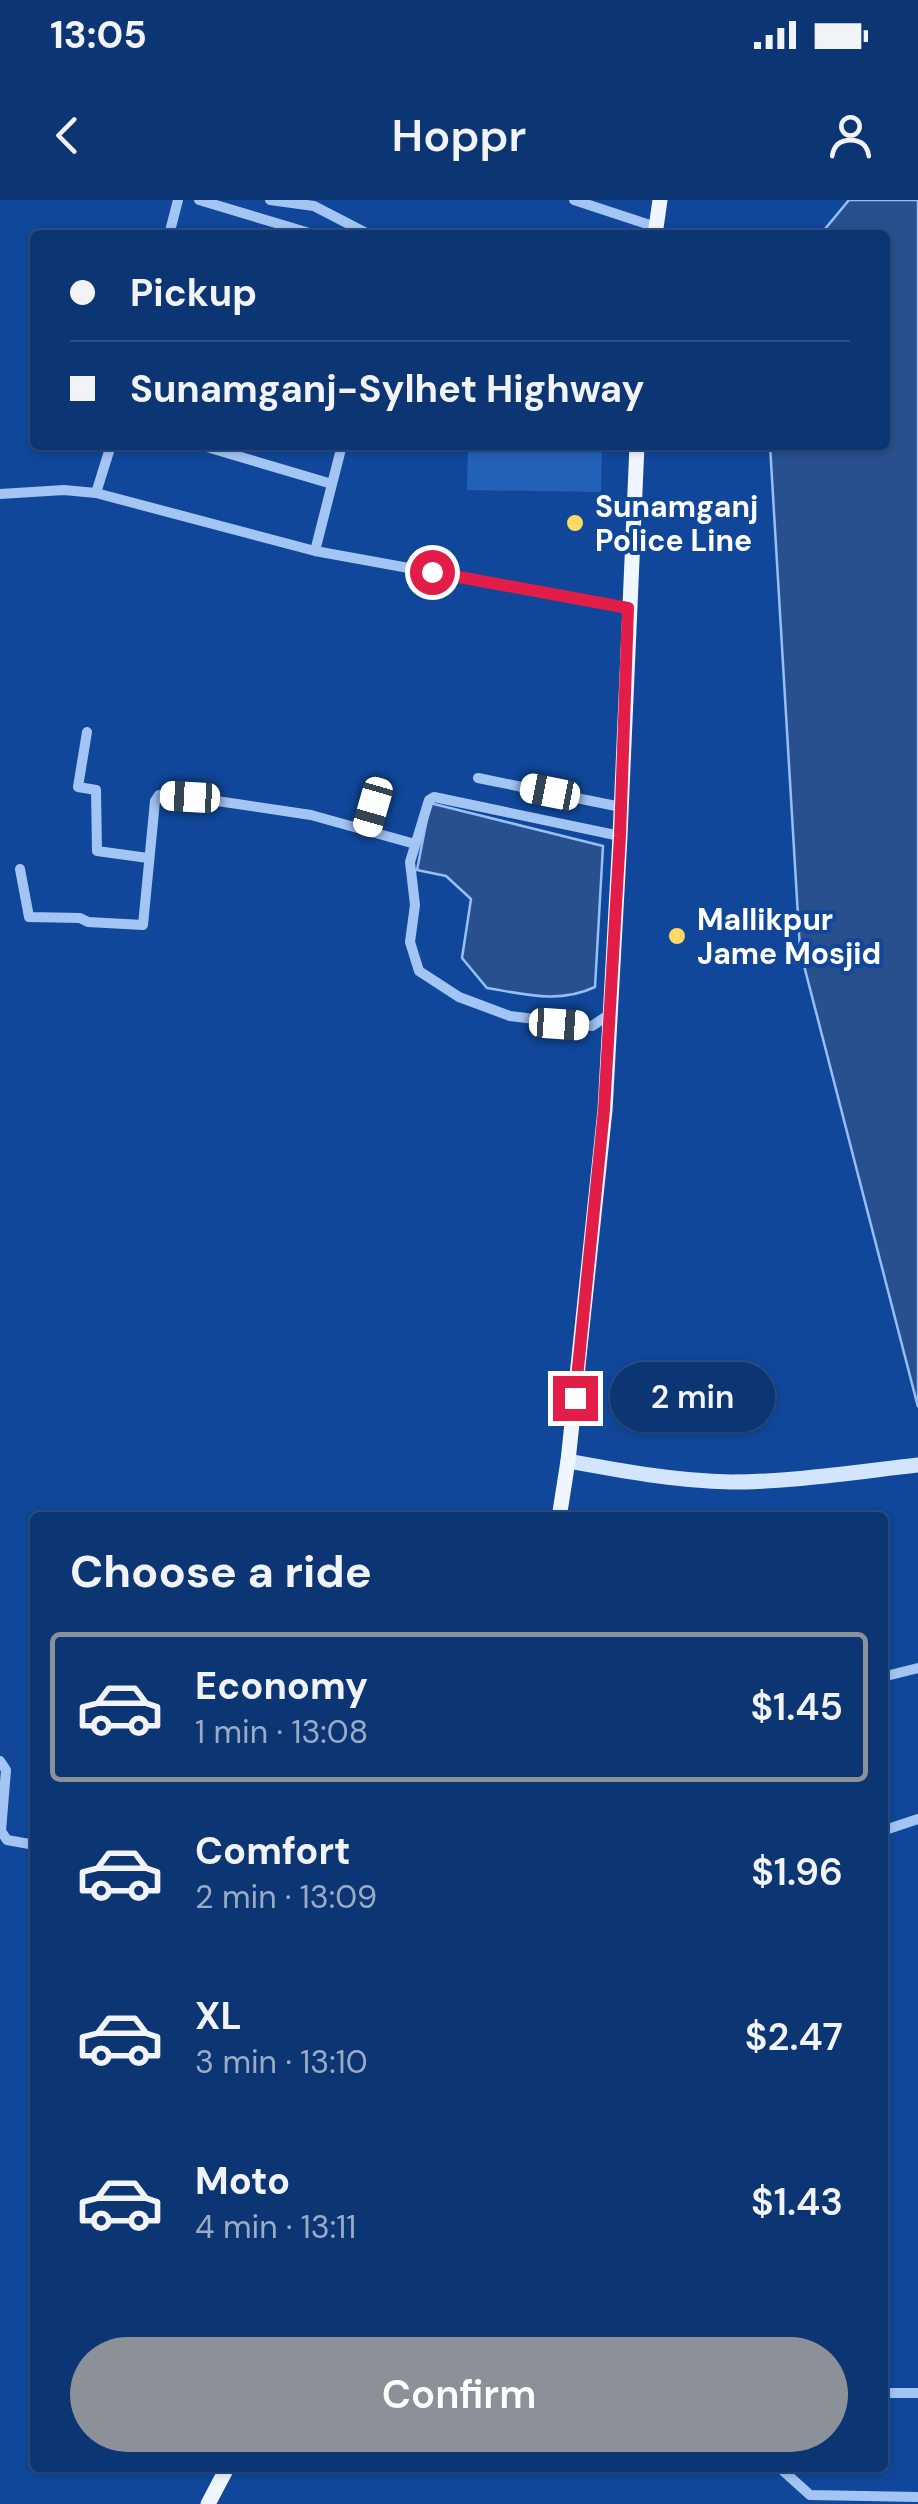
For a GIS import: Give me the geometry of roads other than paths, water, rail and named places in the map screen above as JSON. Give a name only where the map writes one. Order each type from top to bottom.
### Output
[{"type":"main road","points":[[656,230],[660,200]]},
{"type":"main road","points":[[560,1512],[604,1110],[637,450]]},
{"type":"main road","points":[[568,1461],[682,1480],[733,1482],[918,1465]]},
{"type":"main road","points":[[208,2504],[226,2472]]},
{"type":"street","points":[[170,230],[178,200]]},
{"type":"street","points":[[199,200],[299,230]]},
{"type":"street","points":[[270,200],[314,206],[360,230]]},
{"type":"street","points":[[574,200],[653,230]]},
{"type":"street","points":[[96,493],[109,450]]},
{"type":"street","points":[[217,450],[332,484]]},
{"type":"street","points":[[315,551],[341,450]]},
{"type":"street","points":[[0,494],[64,490],[96,493],[315,551],[628,608]]},
{"type":"street","points":[[87,732],[78,788],[96,790],[97,851],[148,858]]},
{"type":"street","points":[[478,778],[621,807]]},
{"type":"street","points":[[366,832],[380,783]]},
{"type":"street","points":[[20,869],[29,916],[142,925],[155,801],[160,795],[311,815],[415,844]]},
{"type":"street","points":[[610,1014],[592,1026],[510,1016],[459,997],[419,971],[410,942],[416,905],[410,862],[429,800],[434,797],[620,836]]},
{"type":"street","points":[[888,1676],[918,1668]]},
{"type":"street","points":[[0,1761],[6,1770],[1,1831],[7,1840],[30,1844]]},
{"type":"street","points":[[888,1829],[918,1819]]},
{"type":"street","points":[[888,2394],[918,2393]]},
{"type":"street","points":[[784,2472],[810,2495],[918,2497]]},
{"type":"place","name":"Sunamganj Police Line","points":[[575,523]]},
{"type":"place","name":"Mallikpur Jame Mosjid","points":[[677,936]]}]
